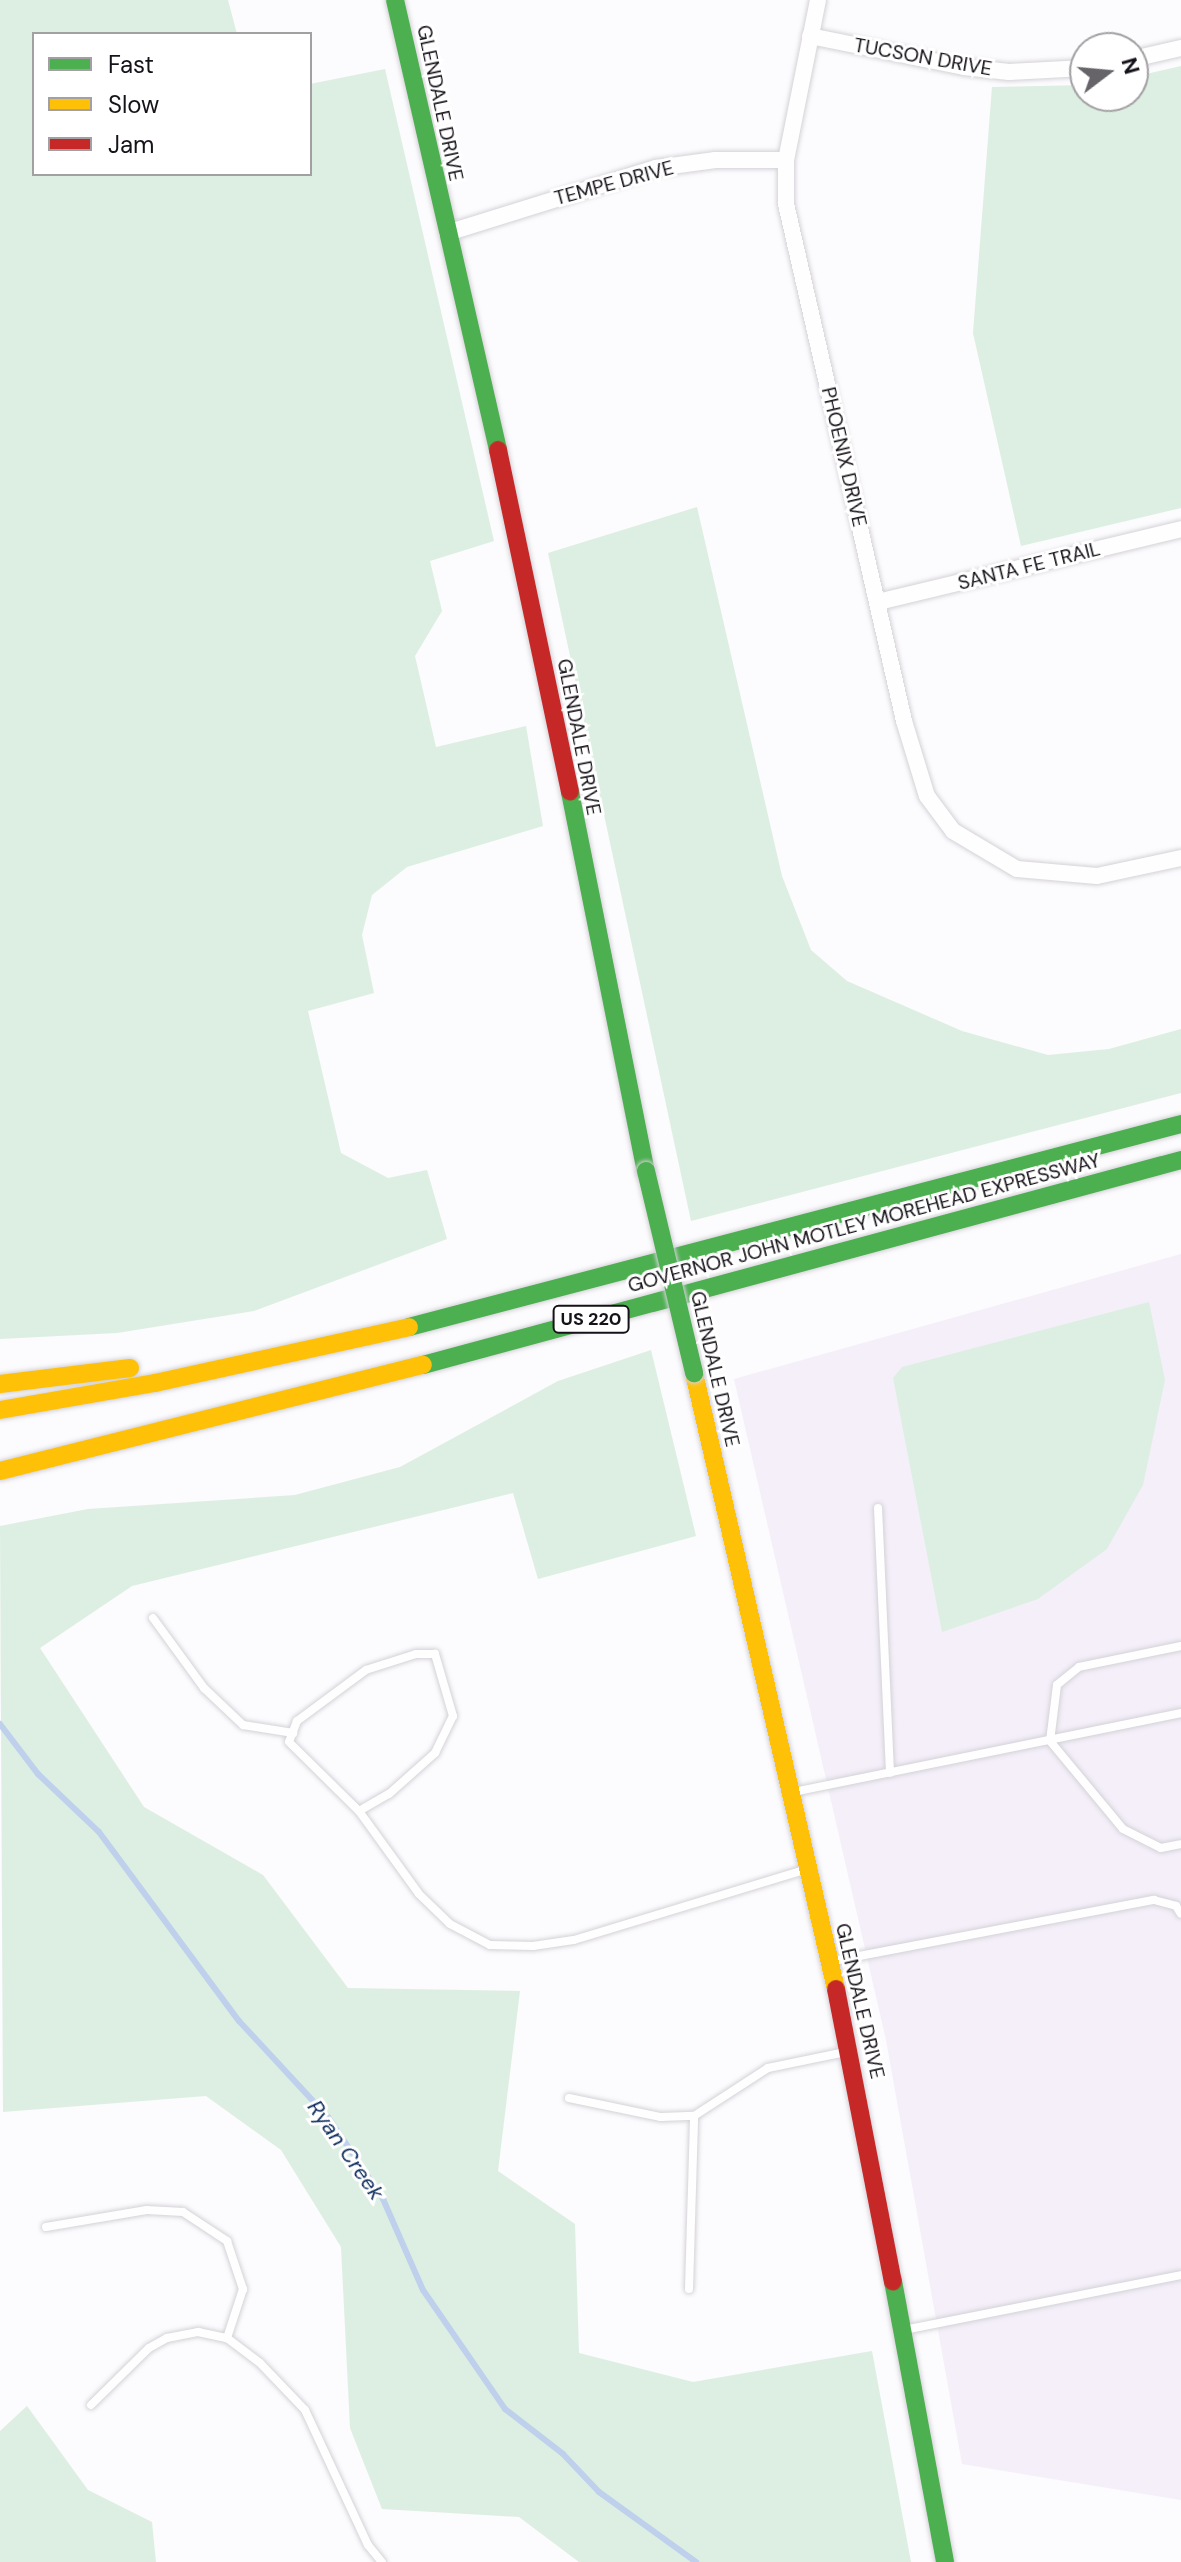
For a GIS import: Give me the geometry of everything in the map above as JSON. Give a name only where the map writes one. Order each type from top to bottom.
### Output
[{"type":"main road","name":"GLENDALE DRIVE","points":[[395,0],[520,545],[646,1171],[850,2051],[899,2331],[945,2562]]},
{"type":"main road","name":"GOVERNOR JOHN MOTLEY MOREHEAD EXPRESSWAY","points":[[0,1410],[259,1362],[454,1317],[1181,1124]]},
{"type":"main road","name":"GOVERNOR JOHN MOTLEY MOREHEAD EXPRESSWAY","points":[[0,1471],[221,1419],[1181,1160]]},
{"type":"main road","points":[[0,1384],[209,1356],[259,1362]]},
{"type":"street","name":"PHOENIX DRIVE","points":[[818,0],[786,160],[786,204],[904,721],[927,796],[953,831],[1017,869],[1097,876],[1181,858]]},
{"type":"street","name":"TUCSON DRIVE","points":[[810,36],[949,65],[1009,72],[1069,69]]},
{"type":"street","points":[[1149,55],[1181,48]]},
{"type":"street","name":"TEMPE DRIVE","points":[[447,233],[656,168],[715,160],[786,160]]},
{"type":"street","name":"SANTA FE TRAIL","points":[[878,602],[1181,529]]},
{"type":"lane","points":[[878,1508],[890,1773]]},
{"type":"lane","points":[[153,1618],[204,1688],[243,1725],[293,1733]]},
{"type":"lane","points":[[1181,1646],[1079,1667],[1057,1685],[1050,1741],[1123,1829],[1161,1848],[1181,1844]]},
{"type":"lane","points":[[359,1811],[389,1794],[435,1753],[453,1716],[435,1654],[416,1654],[366,1670],[297,1721],[289,1742],[359,1811],[419,1894],[450,1924],[490,1945],[574,1940],[806,1870]]},
{"type":"lane","points":[[788,1793],[1181,1713]]},
{"type":"lane","points":[[829,1962],[1154,1900],[1176,1906],[1181,1914]]},
{"type":"lane","points":[[569,2098],[661,2117],[694,2116],[768,2068],[850,2051]]},
{"type":"lane","points":[[689,2289],[694,2116]]},
{"type":"lane","points":[[46,2227],[147,2210],[183,2212],[227,2241],[243,2289],[227,2338]]},
{"type":"lane","points":[[899,2331],[1181,2275]]},
{"type":"lane","points":[[91,2405],[149,2348],[167,2338],[198,2332],[227,2338],[260,2363],[305,2410],[368,2545],[382,2562]]},
{"type":"shaded area","points":[[1181,1254],[1181,2500],[962,2464],[886,2040],[734,1379]]},
{"type":"green space","points":[[0,0],[228,0],[236,32],[32,32],[32,176],[312,176],[312,84],[385,69],[494,541],[430,561],[442,611],[415,656],[436,747],[526,726],[543,826],[407,867],[372,895],[362,935],[374,993],[308,1011],[341,1153],[388,1178],[427,1170],[447,1239],[254,1311],[117,1333],[0,1339]]},
{"type":"green space","points":[[1181,66],[1181,508],[1021,546],[973,333],[992,87],[1069,85],[1069,112],[1149,112],[1149,73]]},
{"type":"green space","points":[[697,507],[782,876],[811,950],[847,981],[962,1031],[1048,1055],[1109,1049],[1181,1029],[1181,1093],[691,1221],[548,553]]},
{"type":"green space","points":[[1149,1302],[1165,1380],[1143,1485],[1107,1549],[1038,1599],[942,1632],[893,1378],[902,1367]]},
{"type":"green space","points":[[651,1350],[696,1536],[538,1579],[513,1493],[132,1586],[40,1648],[144,1807],[263,1875],[348,1988],[520,1991],[498,2171],[575,2224],[579,2353],[693,2382],[872,2351],[911,2562],[579,2562],[519,2517],[382,2509],[350,2428],[341,2247],[281,2150],[206,2096],[3,2112],[0,1526],[88,1509],[295,1495],[400,1467],[558,1381]]},
{"type":"green space","points":[[27,2406],[88,2490],[152,2522],[156,2562],[0,2562],[0,2431]]},
{"type":"waterway","name":"Ryan Creek","points":[[0,1724],[38,1774],[99,1832],[239,2021],[328,2117],[383,2199],[423,2290],[505,2409],[563,2454],[599,2492],[696,2562]]},
{"type":"traffic: fast","points":[[395,0],[498,450]]},
{"type":"traffic: fast","points":[[570,792],[646,1171]]},
{"type":"traffic: fast","points":[[409,1327],[1181,1124]]},
{"type":"traffic: fast","points":[[423,1365],[1181,1160]]},
{"type":"traffic: fast","points":[[646,1171],[694,1373]]},
{"type":"traffic: fast","points":[[893,2281],[945,2562]]},
{"type":"traffic: slow","points":[[0,1410],[155,1383],[409,1327]]},
{"type":"traffic: slow","points":[[0,1471],[423,1365]]},
{"type":"traffic: slow","points":[[0,1384],[130,1368]]},
{"type":"traffic: slow","points":[[694,1373],[836,1989]]},
{"type":"traffic: jam","points":[[498,450],[570,792]]},
{"type":"traffic: jam","points":[[836,1989],[893,2281]]}]
